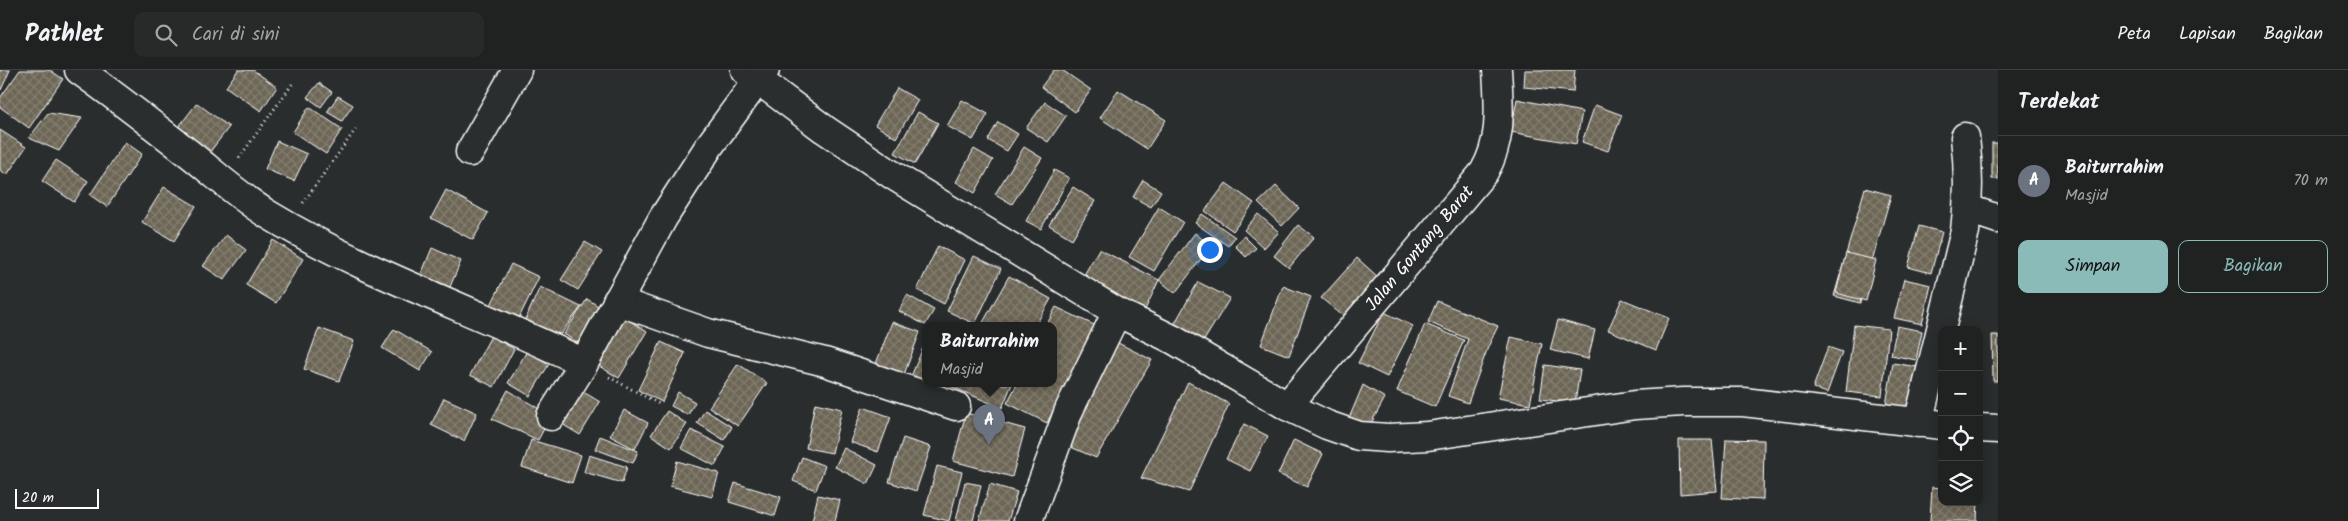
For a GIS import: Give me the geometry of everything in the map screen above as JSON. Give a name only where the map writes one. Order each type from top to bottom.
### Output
[{"type":"street","points":[[79,70],[139,114],[223,181],[287,226],[392,278],[536,339],[584,363]]},
{"type":"street","points":[[470,152],[517,70]]},
{"type":"street","name":"Jalan Gontang Barat","points":[[1287,406],[1484,172],[1493,156],[1498,138],[1500,122],[1497,70]]},
{"type":"street","points":[[552,416],[584,363],[686,180],[757,73],[824,128],[891,174],[1117,312],[1174,340],[1287,406],[1327,425],[1359,436],[1388,438],[1428,436],[1635,405],[1684,402],[1743,402],[1930,424],[1968,209],[1969,168],[1965,137]]},
{"type":"street","points":[[1968,209],[1998,220]]},
{"type":"street","points":[[617,301],[708,333],[825,362],[956,406]]},
{"type":"street","points":[[1028,521],[1069,410],[1117,312]]},
{"type":"street","points":[[1983,428],[1998,430]]},
{"type":"path","points":[[223,181],[293,83]]},
{"type":"path","points":[[287,226],[358,126]]},
{"type":"path","points":[[584,363],[661,405]]},
{"type":"building","points":[[0,70],[10,70],[1,90],[0,89]]},
{"type":"building","points":[[20,70],[50,70],[63,79],[29,128],[0,107],[0,98]]},
{"type":"building","points":[[238,70],[253,70],[277,87],[261,111],[226,87]]},
{"type":"building","points":[[1054,70],[1062,70],[1091,90],[1075,112],[1041,87]]},
{"type":"building","points":[[1525,70],[1575,70],[1573,92],[1524,87]]},
{"type":"building","points":[[319,83],[332,92],[321,107],[307,97]]},
{"type":"building","points":[[897,88],[918,100],[896,138],[875,125]]},
{"type":"building","points":[[1118,90],[1166,120],[1147,149],[1100,118]]},
{"type":"building","points":[[338,96],[353,105],[342,121],[327,112]]},
{"type":"building","points":[[1517,99],[1582,112],[1576,144],[1511,132]]},
{"type":"building","points":[[962,100],[988,114],[973,140],[947,126]]},
{"type":"building","points":[[1045,102],[1066,116],[1048,142],[1026,128]]},
{"type":"building","points":[[197,103],[229,127],[206,157],[174,133]]},
{"type":"building","points":[[1595,105],[1622,115],[1608,151],[1582,142]]},
{"type":"building","points":[[309,107],[342,129],[326,154],[293,132]]},
{"type":"building","points":[[918,112],[938,123],[915,164],[895,153]]},
{"type":"building","points":[[48,113],[82,118],[59,151],[29,138]]},
{"type":"building","points":[[998,122],[1018,134],[1007,151],[988,140]]},
{"type":"building","points":[[0,130],[26,147],[7,175],[0,170]]},
{"type":"building","points":[[277,141],[307,154],[294,181],[265,169]]},
{"type":"building","points":[[125,142],[142,154],[107,207],[90,195]]},
{"type":"building","points":[[1992,143],[1998,143],[1998,179],[1992,179]]},
{"type":"building","points":[[1024,147],[1042,158],[1012,204],[995,194]]},
{"type":"building","points":[[974,149],[993,160],[975,193],[956,182]]},
{"type":"building","points":[[56,160],[88,181],[74,202],[42,181]]},
{"type":"building","points":[[1054,170],[1069,178],[1041,229],[1026,221]]},
{"type":"building","points":[[1143,180],[1161,191],[1151,207],[1133,197]]},
{"type":"building","points":[[1226,183],[1254,203],[1233,231],[1205,211]]},
{"type":"building","points":[[1276,186],[1299,208],[1282,226],[1258,203]]},
{"type":"building","points":[[164,187],[196,206],[174,241],[142,222]]},
{"type":"building","points":[[1073,187],[1095,201],[1072,239],[1049,225]]},
{"type":"building","points":[[1865,188],[1891,195],[1860,303],[1834,296]]},
{"type":"building","points":[[446,190],[488,213],[473,240],[431,218]]},
{"type":"building","points":[[1159,207],[1183,222],[1154,271],[1129,257]]},
{"type":"building","points":[[1202,214],[1235,237],[1228,246],[1195,223]]},
{"type":"building","points":[[1258,214],[1279,232],[1264,248],[1244,230]]},
{"type":"building","points":[[1298,225],[1314,237],[1289,268],[1274,256]]},
{"type":"building","points":[[1919,226],[1942,232],[1931,273],[1908,267]]},
{"type":"building","points":[[1195,233],[1211,246],[1175,293],[1159,280]]},
{"type":"building","points":[[226,235],[246,250],[224,280],[203,266]]},
{"type":"building","points":[[1244,236],[1256,248],[1246,257],[1235,246]]},
{"type":"building","points":[[273,240],[303,259],[276,303],[246,285]]},
{"type":"building","points":[[585,242],[602,252],[578,290],[561,280]]},
{"type":"building","points":[[938,246],[965,260],[944,304],[917,290]]},
{"type":"building","points":[[432,248],[461,261],[447,294],[418,282]]},
{"type":"building","points":[[1099,249],[1159,280],[1142,316],[1077,287]]},
{"type":"building","points":[[1846,253],[1876,260],[1866,301],[1836,293]]},
{"type":"building","points":[[974,256],[1001,269],[976,322],[971,322],[947,311]]},
{"type":"building","points":[[1357,258],[1378,277],[1343,316],[1321,298]]},
{"type":"building","points":[[511,264],[539,277],[516,324],[488,311]]},
{"type":"building","points":[[1009,276],[1051,299],[1037,322],[983,322]]},
{"type":"building","points":[[1904,279],[1931,285],[1922,324],[1894,318]]},
{"type":"building","points":[[1198,282],[1230,298],[1200,347],[1171,330]]},
{"type":"building","points":[[1283,286],[1311,297],[1289,356],[1261,345]]},
{"type":"building","points":[[540,287],[581,307],[561,334],[557,333],[555,344],[521,329]]},
{"type":"building","points":[[907,295],[934,310],[927,322],[922,323],[899,311]]},
{"type":"building","points":[[587,299],[608,312],[586,348],[564,334]]},
{"type":"building","points":[[1622,299],[1669,318],[1656,350],[1608,330]]},
{"type":"building","points":[[1437,301],[1498,326],[1488,347],[1468,403],[1448,396],[1468,339],[1428,322]]},
{"type":"building","points":[[1056,307],[1096,326],[1047,423],[1007,403],[1015,387],[1057,387],[1057,322],[1048,322]]},
{"type":"building","points":[[1384,312],[1413,326],[1387,377],[1358,363]]},
{"type":"building","points":[[616,313],[647,331],[619,378],[589,360]]},
{"type":"building","points":[[1558,320],[1595,330],[1588,359],[1550,350]]},
{"type":"building","points":[[892,322],[920,332],[900,385],[872,374]]},
{"type":"building","points":[[1425,324],[1464,340],[1435,407],[1397,391]]},
{"type":"building","points":[[1854,325],[1889,329],[1882,396],[1846,392]]},
{"type":"building","points":[[1897,326],[1922,331],[1916,360],[1891,355]]},
{"type":"building","points":[[319,328],[354,341],[339,381],[304,369]]},
{"type":"building","points":[[394,329],[432,352],[420,371],[382,348]]},
{"type":"building","points":[[1992,335],[1998,335],[1998,381],[1993,381]]},
{"type":"building","points":[[491,336],[514,349],[494,387],[470,375]]},
{"type":"building","points":[[1511,337],[1542,344],[1530,404],[1498,398]]},
{"type":"building","points":[[1114,341],[1152,360],[1096,458],[1057,441]]},
{"type":"building","points":[[661,342],[685,353],[662,402],[638,390]]},
{"type":"building","points":[[1828,347],[1842,352],[1827,393],[1813,388]]},
{"type":"building","points":[[922,350],[922,387],[940,387],[936,397],[907,386]]},
{"type":"building","points":[[527,351],[549,364],[530,396],[508,383]]},
{"type":"building","points":[[1893,363],[1918,367],[1912,409],[1886,405]]},
{"type":"building","points":[[738,364],[767,383],[738,426],[709,407]]},
{"type":"building","points":[[1545,365],[1580,370],[1575,403],[1540,399]]},
{"type":"building","points":[[1188,382],[1229,404],[1189,492],[1141,478]]},
{"type":"building","points":[[1363,385],[1385,398],[1364,436],[1347,423]]},
{"type":"building","points":[[952,387],[1011,387],[1002,408]]},
{"type":"building","points":[[577,388],[600,402],[580,435],[557,421]]},
{"type":"building","points":[[508,390],[551,416],[538,440],[492,419]]},
{"type":"building","points":[[678,392],[695,402],[688,415],[671,406]]},
{"type":"building","points":[[444,398],[477,413],[464,441],[431,425]]},
{"type":"building","points":[[815,403],[842,409],[832,453],[806,448]]},
{"type":"building","points":[[863,407],[891,417],[878,452],[850,442]]},
{"type":"building","points":[[624,410],[648,423],[635,449],[610,436]]},
{"type":"building","points":[[705,410],[732,427],[724,440],[697,423]]},
{"type":"building","points":[[667,411],[687,424],[671,448],[651,435]]},
{"type":"building","points":[[966,413],[1025,429],[1012,477],[953,461]]},
{"type":"building","points":[[1244,424],[1268,436],[1250,471],[1226,459]]},
{"type":"building","points":[[691,430],[725,447],[715,466],[681,448]]},
{"type":"building","points":[[600,436],[638,451],[633,463],[595,449]]},
{"type":"building","points":[[903,438],[931,447],[916,491],[889,482]]},
{"type":"building","points":[[1726,439],[1764,440],[1763,500],[1722,498]]},
{"type":"building","points":[[531,440],[581,455],[572,483],[522,467]]},
{"type":"building","points":[[1294,440],[1323,454],[1307,487],[1278,474]]},
{"type":"building","points":[[1679,440],[1712,440],[1717,491],[1680,494]]},
{"type":"building","points":[[844,448],[877,465],[868,484],[835,467]]},
{"type":"building","points":[[589,455],[627,467],[622,483],[584,472]]},
{"type":"building","points":[[802,457],[825,466],[816,490],[793,481]]},
{"type":"building","points":[[677,461],[719,473],[712,497],[670,486]]},
{"type":"building","points":[[937,466],[962,472],[949,521],[924,515]]},
{"type":"building","points":[[965,482],[981,485],[973,521],[956,521]]},
{"type":"building","points":[[735,483],[781,497],[775,516],[729,502]]},
{"type":"building","points":[[990,484],[1017,492],[1008,521],[979,521]]},
{"type":"building","points":[[1932,487],[1938,488],[1938,506],[1978,506],[1977,521],[1930,521]]},
{"type":"building","points":[[818,495],[840,500],[835,521],[812,521]]},
{"type":"place","name":"Baiturrahim","points":[[989,445]]}]
